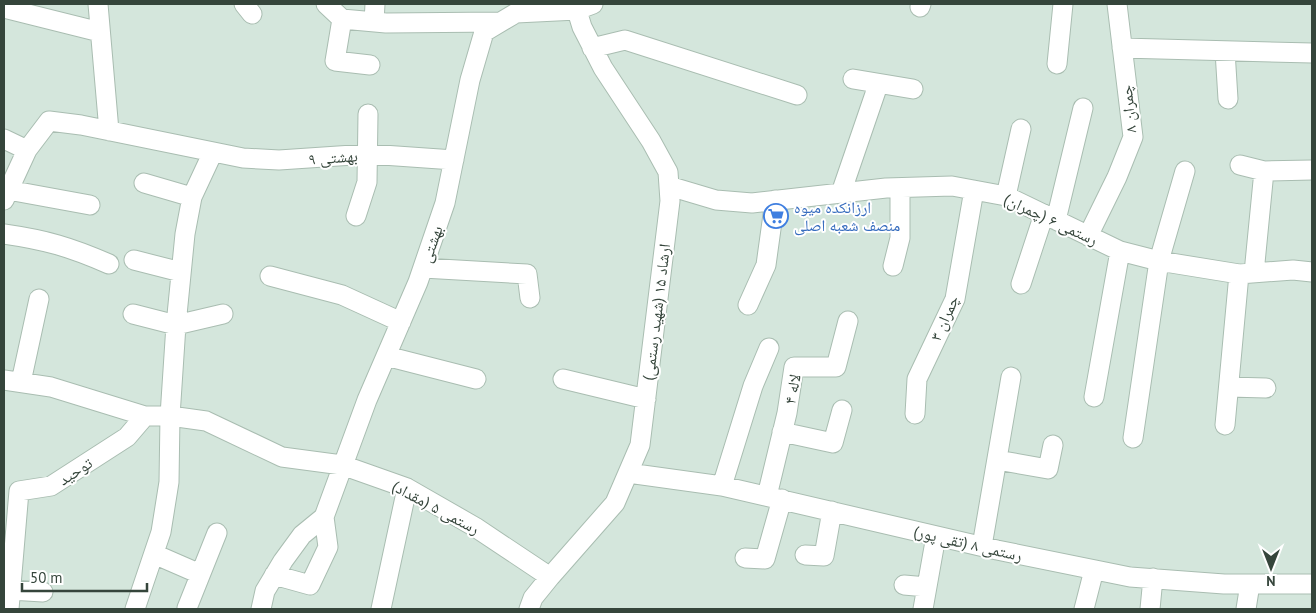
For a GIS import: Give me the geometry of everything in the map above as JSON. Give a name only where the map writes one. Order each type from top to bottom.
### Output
[{"type":"street","points":[[98,4],[109,131]]},
{"type":"street","points":[[326,4],[342,19]]},
{"type":"street","points":[[1057,64],[1063,4]]},
{"type":"street","name":"چمران ۸","points":[[1088,236],[1117,177],[1133,137],[1117,4]]},
{"type":"street","points":[[342,19],[374,13],[501,22],[516,13],[582,6]]},
{"type":"street","name":"ارشاد ۱۵ (شهید رستمی)","points":[[529,609],[533,598],[614,502],[640,445],[670,201],[668,172],[651,141],[592,48],[582,27],[582,6]]},
{"type":"street","points":[[4,8],[100,32]]},
{"type":"street","points":[[342,19],[335,62],[370,65]]},
{"type":"street","name":"بهشتی","points":[[324,517],[342,465],[423,268],[445,203],[470,80],[484,32],[501,22]]},
{"type":"street","points":[[592,48],[625,40],[797,95]]},
{"type":"street","points":[[1122,48],[1312,53]]},
{"type":"street","points":[[1224,51],[1228,99]]},
{"type":"street","points":[[853,79],[878,85],[913,89]]},
{"type":"street","points":[[841,193],[878,85]]},
{"type":"street","points":[[1022,284],[1050,217],[1083,108]]},
{"type":"street","points":[[356,216],[367,182],[368,114]]},
{"type":"street","name":"بهشتی ۹","points":[[27,150],[48,121],[109,131],[243,158],[279,160],[368,154],[454,160]]},
{"type":"street","points":[[1006,196],[1021,129]]},
{"type":"street","points":[[4,139],[27,150],[6,195],[90,205]]},
{"type":"street","points":[[135,609],[161,532],[169,482],[170,416],[185,234],[192,197],[213,152]]},
{"type":"street","points":[[1240,165],[1264,171],[1312,170]]},
{"type":"street","points":[[1133,438],[1159,261],[1185,171]]},
{"type":"street","points":[[1225,425],[1246,273],[1264,171]]},
{"type":"street","points":[[144,183],[192,197]]},
{"type":"street","name":"رستمی ۶ (چمران)","points":[[669,186],[716,200],[752,203],[841,193],[952,186],[1006,196],[1120,251],[1159,261],[1246,273],[1293,270],[1312,272]]},
{"type":"street","points":[[893,266],[900,238],[900,188]]},
{"type":"street","name":"چمران ۳","points":[[914,414],[917,379],[955,299],[974,190]]},
{"type":"street","points":[[748,305],[766,265],[775,200]]},
{"type":"street","points":[[4,234],[48,241],[76,249],[109,264]]},
{"type":"street","points":[[1094,397],[1120,251]]},
{"type":"street","points":[[134,260],[181,272]]},
{"type":"street","points":[[423,268],[527,274],[530,298]]},
{"type":"street","points":[[270,276],[342,294],[401,322]]},
{"type":"street","points":[[13,381],[39,299]]},
{"type":"street","points":[[133,314],[176,325],[223,314]]},
{"type":"street","name":"لاله ۴","points":[[745,558],[765,559],[775,498],[782,432],[794,367],[836,367],[848,320]]},
{"type":"street","points":[[722,486],[753,386],[769,348]]},
{"type":"street","points":[[386,356],[476,378]]},
{"type":"street","points":[[982,546],[1011,377]]},
{"type":"street","points":[[563,378],[646,399]]},
{"type":"street","name":"رستمی ۵ (مقداد)","points":[[13,381],[51,387],[146,416],[170,416],[206,421],[282,457],[342,465],[407,488],[475,527],[550,577]]},
{"type":"street","points":[[1229,386],[1266,388]]},
{"type":"street","points":[[782,432],[833,443],[842,410]]},
{"type":"street","name":"توحید","points":[[8,603],[19,491],[51,486],[127,436],[146,416]]},
{"type":"street","points":[[997,460],[1048,469],[1053,444]]},
{"type":"street","name":"رستمی ۸ (تقی پور)","points":[[628,473],[722,486],[936,536],[1094,570],[1153,578],[1250,584],[1312,584]]},
{"type":"street","points":[[381,609],[407,488]]},
{"type":"street","points":[[805,555],[824,556],[832,511]]},
{"type":"street","points":[[274,575],[310,585],[328,547],[324,517]]},
{"type":"street","points":[[261,609],[265,591],[274,575],[302,535],[324,517]]},
{"type":"street","points":[[187,608],[217,533]]},
{"type":"street","points":[[923,609],[936,536]]},
{"type":"street","points":[[154,554],[200,574]]},
{"type":"street","points":[[1084,609],[1094,570]]},
{"type":"street","points":[[1150,609],[1153,578]]},
{"type":"street","points":[[1246,609],[1250,584]]},
{"type":"street","points":[[904,585],[927,587]]},
{"type":"street","points":[[8,603],[43,592]]},
{"type":"shaded area","points":[[4,4],[1312,4],[1312,609],[4,609]]},
{"type":"place","name":"ارزانکده میوه منصف شعبه اصلی","points":[[776,216]]}]
